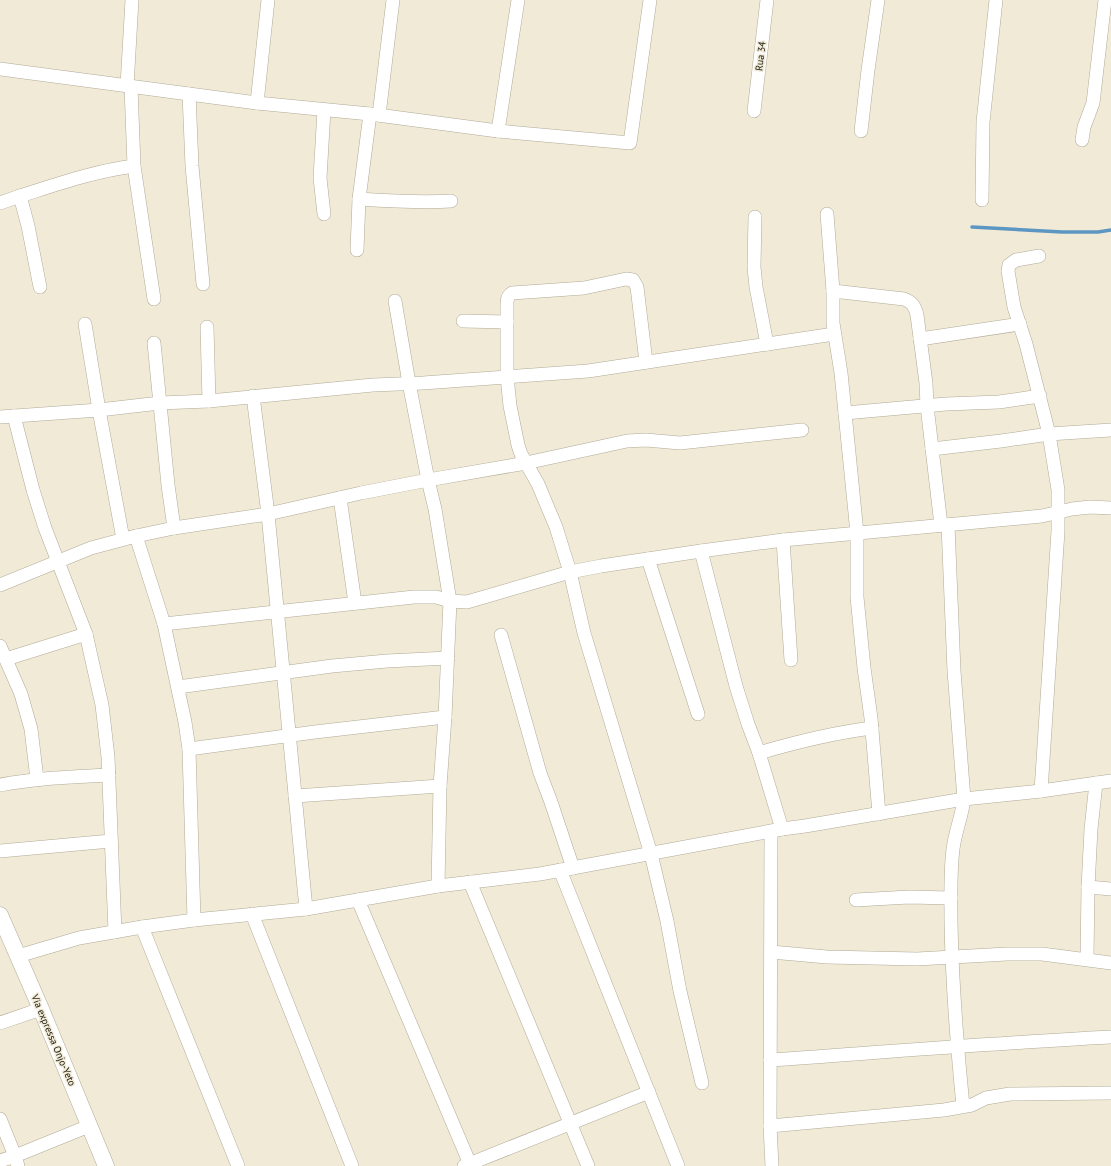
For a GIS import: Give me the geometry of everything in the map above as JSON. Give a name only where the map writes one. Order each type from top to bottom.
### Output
[{"type":"main road","name":"Via expressa Onjo-Yeto","points":[[0,915],[4,937],[18,956],[106,1166]]},
{"type":"street","points":[[132,0],[129,86],[134,166],[154,299]]},
{"type":"street","points":[[257,103],[268,0]]},
{"type":"street","points":[[357,250],[359,199],[375,115],[393,0]]},
{"type":"street","points":[[498,131],[518,0]]},
{"type":"street","points":[[0,69],[257,103],[375,115],[498,131],[630,143],[650,0]]},
{"type":"street","name":"Rua 34","points":[[754,111],[767,0]]},
{"type":"street","points":[[861,131],[878,0]]},
{"type":"street","points":[[982,200],[983,122],[996,0]]},
{"type":"street","points":[[1082,140],[1084,127],[1093,103],[1105,0]]},
{"type":"street","points":[[189,94],[192,166],[203,284]]},
{"type":"street","points":[[324,110],[320,178],[324,214]]},
{"type":"street","points":[[0,203],[82,176],[134,166]]},
{"type":"street","points":[[20,196],[28,226],[40,287]]},
{"type":"street","points":[[359,199],[386,201],[451,201]]},
{"type":"street","points":[[826,214],[833,291],[832,323],[841,373],[857,533],[857,597],[872,728],[879,814]]},
{"type":"street","points":[[755,217],[754,267],[756,287],[767,344]]},
{"type":"street","points":[[1039,256],[1016,260],[1012,262],[1008,268],[1014,307],[1026,344],[1049,434],[1058,490],[1058,531],[1041,791]]},
{"type":"street","points":[[646,362],[637,287],[630,279],[584,288],[510,294],[508,297],[506,304],[507,376],[510,406],[518,446],[538,484],[556,527],[570,572],[584,633],[651,854],[667,921],[680,991],[702,1083]]},
{"type":"street","points":[[833,291],[904,299],[912,304],[917,315],[926,383],[932,449],[945,525],[964,799],[953,848],[951,873],[952,958],[963,1106]]},
{"type":"street","points":[[395,301],[409,384],[435,509],[450,601],[445,717],[440,786],[438,886]]},
{"type":"street","points":[[463,321],[507,322]]},
{"type":"street","points":[[85,324],[123,539]]},
{"type":"street","points":[[920,338],[1020,324]]},
{"type":"street","points":[[207,326],[209,400]]},
{"type":"street","points":[[0,417],[99,410],[160,403],[372,385],[409,384],[588,371],[834,334]]},
{"type":"street","points":[[154,343],[174,528]]},
{"type":"street","points":[[253,396],[268,514],[306,909]]},
{"type":"street","points":[[845,413],[999,402],[1040,396]]},
{"type":"street","points":[[14,416],[33,490],[45,528],[86,634],[102,705],[108,757],[115,932]]},
{"type":"street","points":[[0,586],[91,548],[123,539],[174,528],[268,514],[428,480],[526,463],[627,441],[646,440],[680,443],[802,430]]},
{"type":"street","points":[[932,449],[1049,434],[1111,430]]},
{"type":"street","points":[[340,498],[355,603]]},
{"type":"street","points":[[164,624],[277,611],[426,597],[460,602],[473,601],[570,572],[701,551],[783,540],[1042,516],[1072,509],[1090,507],[1111,508]]},
{"type":"street","points":[[136,536],[164,624],[178,686],[189,748],[194,920]]},
{"type":"street","points":[[783,540],[791,660]]},
{"type":"street","points":[[701,551],[736,686],[759,753],[777,830],[771,952],[770,1126],[772,1166]]},
{"type":"street","points":[[648,559],[698,714]]},
{"type":"street","points":[[6,659],[86,634]]},
{"type":"street","points":[[502,636],[540,773],[551,802],[566,869],[678,1166]]},
{"type":"street","points":[[0,646],[22,694],[29,722],[37,779]]},
{"type":"street","points":[[178,686],[283,672],[387,661],[448,658]]},
{"type":"street","points":[[189,748],[445,717]]},
{"type":"street","points":[[759,753],[816,737],[872,728]]},
{"type":"street","points":[[0,785],[37,779],[109,775]]},
{"type":"street","points":[[18,956],[79,938],[142,927],[194,920],[306,909],[438,886],[540,874],[777,830],[964,799],[1041,791],[1111,781]]},
{"type":"street","points":[[1086,959],[1091,829],[1096,783]]},
{"type":"street","points":[[295,796],[440,786]]},
{"type":"street","points":[[0,852],[111,841]]},
{"type":"street","points":[[470,882],[588,1166]]},
{"type":"street","points":[[1088,887],[1111,889]]},
{"type":"street","points":[[856,900],[909,897],[951,898]]},
{"type":"street","points":[[358,900],[467,1165],[649,1092]]},
{"type":"street","points":[[252,914],[352,1166]]},
{"type":"street","points":[[142,927],[238,1166]]},
{"type":"street","points":[[771,952],[827,957],[917,959],[1007,954],[1042,954],[1111,963]]},
{"type":"street","points":[[0,1023],[41,1009]]},
{"type":"street","points":[[770,1060],[1004,1043],[1111,1037]]},
{"type":"street","points":[[770,1126],[944,1110],[972,1105],[986,1098],[1010,1094],[1111,1093]]},
{"type":"street","points":[[0,1119],[4,1138],[16,1161]]},
{"type":"street","points":[[0,1161],[16,1161],[89,1126]]},
{"type":"waterway","points":[[972,227],[1062,232],[1098,232],[1111,230]]}]
